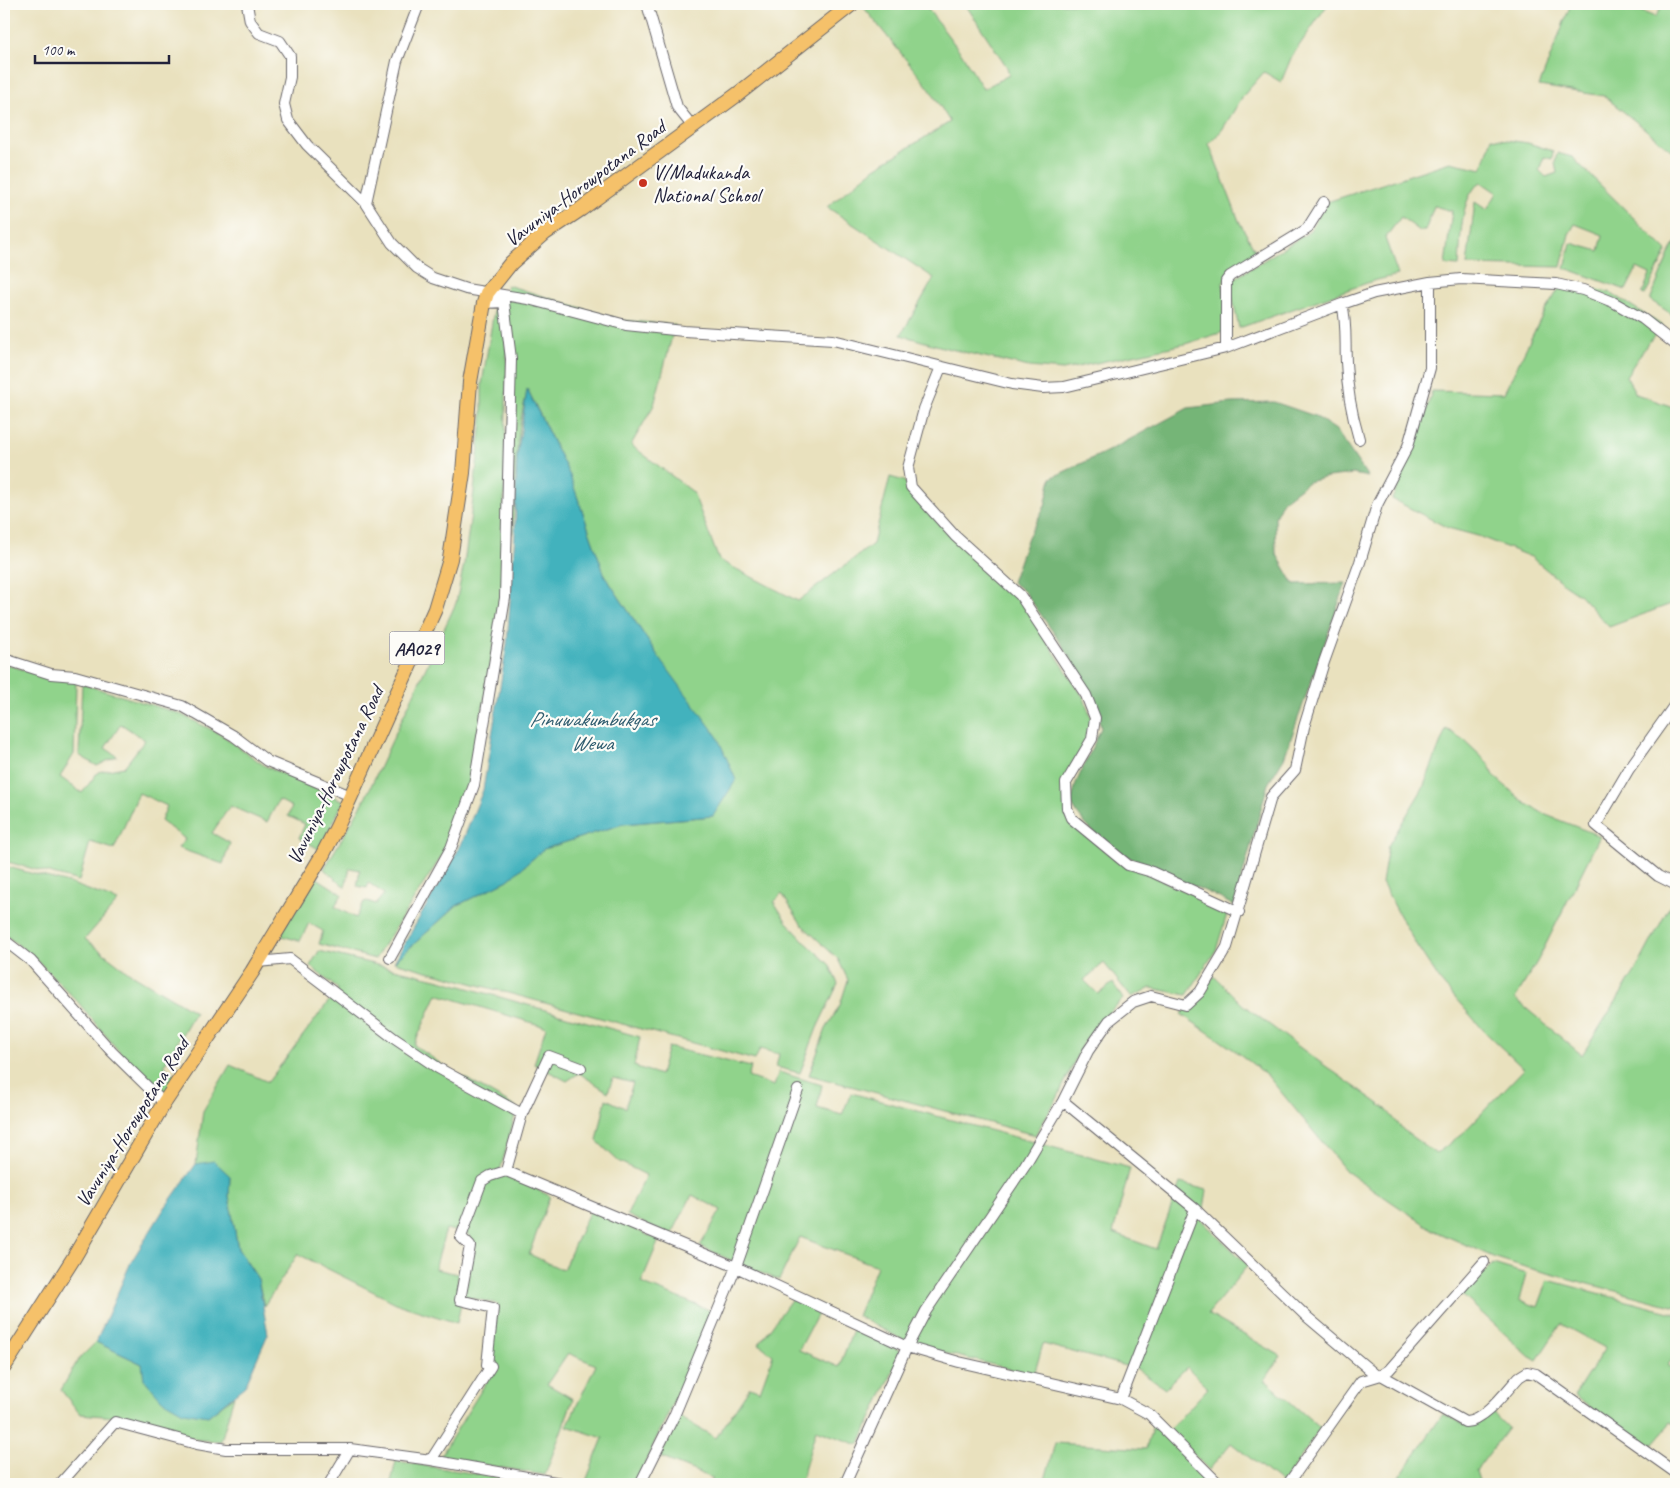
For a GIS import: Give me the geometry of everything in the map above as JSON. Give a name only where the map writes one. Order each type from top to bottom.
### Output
[{"type":"highway","name":"Vavuniya-Horowpotana Road","points":[[4,1367],[73,1259],[164,1103],[258,962],[322,856],[351,796],[435,609],[450,559],[463,473],[470,382],[485,298],[511,263],[545,233],[694,127],[852,4]]},
{"type":"street","points":[[247,4],[250,21],[259,33],[280,41],[290,56],[290,77],[284,104],[288,120],[307,145],[366,203],[392,243],[417,268],[433,278],[466,289],[485,298],[504,302],[510,359],[505,598],[474,785],[451,848],[390,958]]},
{"type":"street","points":[[366,203],[397,61],[420,4]]},
{"type":"street","points":[[647,4],[677,107],[694,127]]},
{"type":"street","points":[[1226,348],[1226,282],[1230,276],[1307,229],[1324,202]]},
{"type":"street","points":[[485,298],[528,299],[626,325],[684,331],[832,340],[941,368],[1012,384],[1043,388],[1064,387],[1226,348],[1374,293],[1430,282],[1461,280],[1556,284],[1584,290],[1613,302],[1643,319],[1676,345]]},
{"type":"street","points":[[845,1484],[907,1347],[926,1311],[1025,1166],[1063,1101],[1088,1051],[1109,1021],[1133,1002],[1151,996],[1186,1005],[1200,992],[1227,947],[1239,912],[1270,797],[1295,770],[1304,727],[1324,662],[1360,562],[1377,505],[1408,446],[1430,368],[1430,282]]},
{"type":"street","points":[[1342,304],[1346,318],[1346,362],[1350,407],[1359,439]]},
{"type":"street","points":[[941,368],[924,409],[908,468],[911,487],[955,536],[1020,596],[1086,695],[1095,718],[1092,739],[1066,783],[1067,808],[1071,818],[1128,865],[1152,872],[1239,912]]},
{"type":"street","points":[[4,659],[51,674],[75,676],[182,706],[234,736],[267,761],[351,796]]},
{"type":"street","points":[[1676,703],[1630,769],[1596,825],[1658,876],[1676,885]]},
{"type":"street","points":[[4,940],[31,961],[112,1052],[164,1103]]},
{"type":"street","points":[[258,962],[290,959],[395,1039],[438,1068],[522,1114]]},
{"type":"street","points":[[506,1171],[522,1114],[548,1056],[581,1068]]},
{"type":"street","points":[[640,1484],[674,1416],[736,1267],[798,1090]]},
{"type":"street","points":[[1063,1101],[1195,1210],[1306,1316],[1379,1376],[1465,1422],[1471,1422],[1482,1417],[1519,1377],[1527,1372],[1536,1374],[1676,1473]]},
{"type":"street","points":[[431,1460],[491,1366],[487,1365],[493,1308],[460,1300],[470,1246],[461,1237],[482,1181],[490,1176],[506,1171],[736,1267],[907,1347],[960,1362],[1121,1399],[1149,1414],[1219,1484]]},
{"type":"street","points":[[1121,1399],[1195,1210]]},
{"type":"street","points":[[1288,1484],[1361,1381],[1379,1376],[1389,1370],[1484,1262]]},
{"type":"street","points":[[60,1484],[114,1422],[197,1444],[226,1449],[350,1449],[431,1460],[567,1484]]},
{"type":"street","points":[[329,1484],[350,1449]]},
{"type":"green space","points":[[861,4],[924,4],[962,54],[983,89],[1009,75],[1007,67],[965,4],[1328,4],[1292,56],[1281,82],[1264,72],[1243,96],[1222,130],[1209,144],[1239,221],[1257,254],[1232,268],[1223,283],[1230,330],[1185,344],[1063,370],[1029,367],[946,348],[901,335],[934,278],[827,207],[875,168],[950,122],[929,88]]},
{"type":"green space","points":[[1571,4],[1623,4],[1655,17],[1664,4],[1676,4],[1676,154],[1604,96],[1539,86]]},
{"type":"green space","points":[[1492,138],[1528,143],[1553,151],[1552,159],[1544,157],[1539,170],[1546,177],[1557,173],[1555,163],[1557,153],[1572,157],[1667,251],[1645,295],[1642,294],[1650,274],[1637,268],[1626,290],[1565,268],[1571,243],[1599,251],[1603,235],[1575,224],[1569,234],[1561,267],[1467,265],[1475,202],[1487,210],[1497,193],[1481,182],[1469,198],[1462,220],[1459,266],[1445,265],[1452,211],[1434,206],[1425,231],[1420,231],[1401,217],[1385,238],[1398,275],[1373,281],[1239,328],[1229,282],[1309,232],[1327,202],[1450,162],[1482,169]]},
{"type":"green space","points":[[1676,242],[1676,317],[1650,300],[1671,249]]},
{"type":"green space","points":[[1562,284],[1610,292],[1663,326],[1648,343],[1626,376],[1636,394],[1676,408],[1676,608],[1671,604],[1609,627],[1580,595],[1531,557],[1478,536],[1448,528],[1392,499],[1418,440],[1432,391],[1504,393],[1543,314]]},
{"type":"green space","points":[[507,285],[621,320],[675,325],[654,405],[631,445],[693,492],[719,560],[798,601],[873,544],[890,477],[904,481],[929,514],[1018,597],[1084,698],[1091,718],[1090,735],[1068,772],[1068,820],[1149,874],[1228,911],[1216,950],[1187,995],[1151,988],[1131,997],[1104,963],[1084,980],[1098,994],[1113,983],[1123,999],[1104,1017],[1082,1045],[1058,1097],[1035,1135],[809,1075],[826,1029],[840,1005],[848,980],[838,959],[802,925],[782,894],[774,902],[786,921],[829,964],[838,984],[817,1028],[800,1073],[776,1067],[779,1054],[760,1049],[755,1060],[394,962],[456,906],[508,880],[544,849],[623,824],[713,816],[658,656],[605,576],[570,476],[528,390],[520,426],[516,462],[512,534],[508,525],[511,385],[504,299]]},
{"type":"green space","points":[[495,304],[502,304],[507,359],[502,597],[470,783],[449,845],[375,959],[319,944],[323,931],[309,923],[300,941],[278,935],[317,878],[342,894],[335,907],[356,918],[364,902],[376,904],[384,894],[369,883],[367,888],[357,886],[360,870],[350,868],[345,887],[324,869],[364,801],[456,603],[464,564],[473,499],[482,421],[482,384]]},
{"type":"green space","points":[[1274,402],[1315,416],[1336,430],[1368,477],[1353,474],[1308,482],[1283,501],[1275,517],[1276,553],[1294,584],[1346,583],[1284,758],[1268,784],[1234,906],[1122,854],[1102,840],[1085,824],[1071,803],[1076,783],[1101,728],[1094,700],[1065,649],[1025,592],[1012,582],[1028,537],[1045,506],[1051,478],[1110,450],[1188,408],[1231,403]]},
{"type":"green space","points":[[4,664],[49,677],[76,682],[74,754],[60,777],[82,793],[98,772],[124,767],[145,740],[121,724],[105,748],[117,756],[97,766],[79,755],[82,684],[178,713],[222,735],[265,766],[344,801],[319,849],[299,838],[305,824],[288,816],[292,807],[279,800],[267,822],[230,806],[212,833],[230,843],[223,864],[178,848],[185,839],[161,821],[167,806],[139,793],[114,849],[90,842],[79,881],[4,861],[4,823],[7,811],[4,810]]},
{"type":"green space","points":[[1446,729],[1464,740],[1487,762],[1495,777],[1525,803],[1546,815],[1600,836],[1538,960],[1515,999],[1582,1055],[1636,970],[1676,894],[1676,922],[1673,930],[1676,933],[1676,1052],[1671,1063],[1676,1069],[1676,1307],[1493,1257],[1433,1230],[1346,1171],[1267,1075],[1181,1014],[1197,999],[1214,976],[1243,1005],[1386,1109],[1404,1131],[1436,1154],[1463,1133],[1524,1069],[1486,1033],[1441,982],[1415,943],[1382,883],[1388,846],[1423,788]]},
{"type":"green space","points":[[4,866],[72,884],[118,901],[85,939],[130,973],[195,1012],[164,1065],[178,1079],[163,1099],[117,1049],[77,1001],[34,957],[4,934]]},
{"type":"green space","points":[[319,951],[440,980],[640,1037],[634,1066],[660,1075],[668,1047],[751,1067],[748,1077],[774,1086],[779,1072],[822,1085],[817,1108],[842,1115],[851,1093],[1130,1168],[1113,1233],[1156,1249],[1180,1183],[1207,1190],[1200,1219],[1248,1265],[1208,1314],[1281,1356],[1265,1380],[1320,1428],[1283,1484],[1231,1443],[1209,1470],[1169,1430],[1208,1388],[1187,1367],[1165,1389],[1137,1369],[1043,1344],[1034,1375],[913,1345],[857,1316],[877,1266],[800,1237],[779,1280],[700,1246],[721,1210],[692,1195],[671,1236],[627,1215],[646,1175],[618,1161],[597,1141],[606,1099],[625,1108],[633,1083],[613,1078],[608,1092],[579,1073],[567,1081],[534,1064],[546,1027],[437,994],[414,1045],[444,1066],[517,1108],[500,1171],[550,1196],[529,1254],[563,1270],[590,1210],[659,1240],[641,1283],[712,1311],[668,1414],[635,1484],[608,1484],[586,1481],[603,1438],[567,1426],[596,1365],[568,1353],[547,1384],[573,1399],[545,1475],[440,1457],[498,1363],[490,1361],[498,1304],[464,1296],[475,1246],[468,1234],[446,1229],[435,1269],[458,1274],[457,1302],[461,1304],[457,1323],[400,1305],[298,1254],[264,1306],[258,1279],[238,1249],[229,1196],[230,1176],[196,1164],[203,1111],[230,1065],[268,1082],[338,989],[310,966]]},
{"type":"green space","points":[[1493,1264],[1526,1274],[1519,1300],[1538,1307],[1548,1280],[1676,1314],[1676,1354],[1668,1365],[1676,1370],[1676,1427],[1671,1423],[1649,1449],[1574,1396],[1605,1348],[1561,1324],[1537,1360],[1530,1357],[1460,1293]]},
{"type":"green space","points":[[793,1297],[820,1310],[799,1350],[839,1367],[854,1328],[902,1352],[859,1445],[816,1430],[800,1484],[709,1484],[712,1478],[660,1457],[678,1416],[716,1438],[750,1387],[760,1391],[773,1355],[759,1344]]},
{"type":"green space","points":[[96,1342],[142,1364],[208,1416],[234,1396],[221,1441],[199,1440],[115,1417],[80,1414],[61,1390],[78,1360]]},
{"type":"green space","points":[[1491,1411],[1508,1428],[1476,1471],[1480,1484],[1395,1484],[1443,1414],[1473,1427]]},
{"type":"green space","points":[[1153,1425],[1210,1484],[1044,1484],[1055,1443],[1146,1449]]},
{"type":"green space","points":[[396,1461],[539,1484],[394,1484],[391,1482]]},
{"type":"water","name":"Pinuwakumbukgas Wewa","points":[[527,389],[570,476],[605,576],[658,656],[717,736],[736,780],[713,816],[623,824],[544,849],[508,880],[456,906],[394,962],[461,845],[483,790],[507,644],[515,534],[517,457]]},
{"type":"water","points":[[214,1161],[230,1176],[229,1196],[238,1249],[258,1279],[268,1334],[245,1386],[208,1416],[183,1412],[162,1400],[144,1379],[142,1364],[96,1342],[131,1262],[164,1209],[196,1164]]},
{"type":"place","name":"V/Madukanda National School","points":[[643,183]]}]
